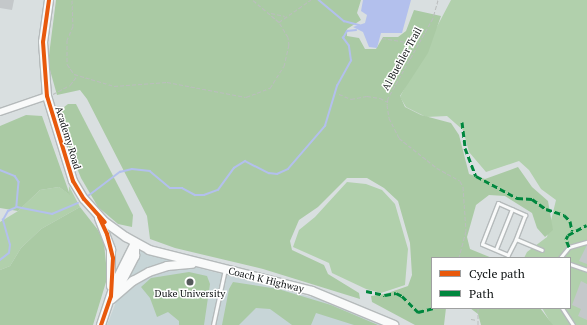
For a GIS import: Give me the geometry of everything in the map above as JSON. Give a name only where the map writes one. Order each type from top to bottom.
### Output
[{"type":"main road","name":"Academy Road","points":[[50,0],[43,42],[47,96],[69,170],[84,199],[97,214],[135,243]]},
{"type":"main road","points":[[97,214],[112,250],[110,300]]},
{"type":"main road","points":[[101,325],[110,300],[135,256],[135,243]]},
{"type":"main road","name":"Coach K Highway","points":[[135,243],[157,252],[318,293],[394,325]]},
{"type":"main road","points":[[110,300],[133,281],[149,272],[167,266],[200,263]]},
{"type":"street","points":[[0,112],[47,96]]},
{"type":"lane","points":[[498,203],[525,215],[516,239],[508,255],[482,244],[498,203]]},
{"type":"lane","points":[[496,249],[512,209]]},
{"type":"lane","points":[[516,239],[542,250]]},
{"type":"lane","points":[[561,257],[569,247],[587,242]]},
{"type":"lane","points":[[571,264],[587,270]]},
{"type":"lane","points":[[212,325],[225,269]]},
{"type":"lane","points":[[563,309],[573,325]]},
{"type":"path","points":[[72,0],[73,26],[67,40],[67,64],[77,76],[114,86],[167,82],[246,97],[270,88],[276,81],[288,51],[288,37],[279,22],[270,12],[253,0]]},
{"type":"path","points":[[279,22],[312,0]]},
{"type":"path","points":[[270,12],[286,16]]},
{"type":"path","points":[[382,38],[419,44]]},
{"type":"path","points":[[47,96],[62,90],[77,76]]},
{"type":"path","points":[[339,94],[351,99],[367,96],[380,98],[388,102]]},
{"type":"path","points":[[478,309],[478,325]]},
{"type":"path","points":[[471,319],[477,320]]},
{"type":"shaded area","name":"Duke University","points":[[137,249],[179,263],[334,303],[381,325],[107,325]]},
{"type":"green space","points":[[56,0],[361,0],[357,13],[361,20],[347,29],[347,36],[359,38],[365,49],[376,49],[383,37],[398,37],[406,31],[414,10],[441,16],[428,53],[400,96],[405,107],[421,115],[451,123],[459,135],[469,174],[485,179],[518,167],[532,187],[548,201],[553,230],[545,237],[537,228],[532,213],[505,196],[489,195],[476,205],[467,237],[470,249],[490,257],[431,257],[431,309],[446,309],[444,325],[415,325],[372,302],[371,296],[385,294],[408,286],[412,275],[410,243],[398,201],[384,188],[367,178],[347,178],[318,207],[299,220],[290,241],[292,250],[324,265],[328,274],[359,293],[360,299],[263,269],[175,248],[150,239],[147,216],[87,99],[80,90],[57,95],[48,63]]},
{"type":"green space","points":[[451,0],[587,0],[587,325],[552,325],[543,309],[571,309],[571,257],[524,257],[527,252],[547,237],[556,200],[541,189],[529,170],[519,161],[486,172],[469,152],[463,130],[447,116],[426,117],[406,107],[400,97]]},
{"type":"green space","points":[[68,104],[76,104],[133,215],[132,227],[118,224],[98,207],[81,178],[64,136],[59,111]]},
{"type":"green space","points":[[26,115],[42,116],[70,195],[59,187],[40,190],[18,211],[0,208],[0,126]]},
{"type":"green space","points":[[347,182],[366,184],[382,190],[395,204],[408,249],[405,285],[381,293],[366,289],[332,273],[329,263],[293,247],[299,230],[315,217]]},
{"type":"green space","points":[[69,186],[80,207],[41,229],[21,248],[10,266],[0,270],[0,222],[18,211],[40,190],[59,187],[69,194]]},
{"type":"green space","points":[[80,207],[98,230],[104,243],[106,282],[93,325],[0,325],[0,270],[10,266],[21,248],[41,229]]},
{"type":"green space","points":[[189,272],[207,276],[210,284],[204,325],[179,325],[179,321],[168,312],[157,317],[150,298],[141,287],[151,278]]},
{"type":"green space","points":[[233,282],[278,289],[331,305],[378,325],[354,325],[316,313],[311,325],[292,325],[270,309],[256,308],[239,325],[222,325],[229,289]]},
{"type":"green space","points":[[471,309],[541,309],[553,325],[481,325],[478,314]]},
{"type":"water","points":[[363,0],[411,0],[402,33],[381,33],[377,48],[369,47],[363,32],[353,27],[365,23],[367,15],[361,11]]},
{"type":"building","points":[[0,0],[14,0],[12,10],[0,8]]},
{"type":"building","points":[[587,245],[587,264],[579,261]]},
{"type":"building","points":[[581,281],[587,284],[587,320],[578,316],[581,309],[572,305]]},
{"type":"waterway","points":[[319,0],[344,21],[359,25]]},
{"type":"waterway","points":[[88,196],[120,172],[132,169],[150,171],[170,188],[182,188],[195,195],[204,195],[218,190],[234,168],[245,161],[269,173],[277,174],[288,169],[325,126],[337,86],[351,61],[349,46],[343,38],[347,31],[356,30]]},
{"type":"waterway","points":[[0,170],[15,176],[19,182],[17,207]]},
{"type":"waterway","points":[[0,260],[9,253],[10,245],[3,220],[8,211],[17,207],[52,214],[78,203]]},
{"type":"marked path","points":[[462,122],[465,148],[476,176],[517,198],[532,199],[546,209],[564,215],[570,221],[572,231]]},
{"type":"marked path","points":[[569,247],[566,239],[568,235],[587,225]]},
{"type":"marked path","points":[[366,291],[385,295],[396,293],[402,296],[418,312],[431,309]]},
{"type":"cycle path","points":[[49,0],[43,42],[47,96],[73,181],[84,199],[105,222]]},
{"type":"cycle path","points":[[99,217],[107,234],[113,258],[111,296],[101,325]]},
{"type":"place","name":"Duke University","points":[[190,282]]}]
